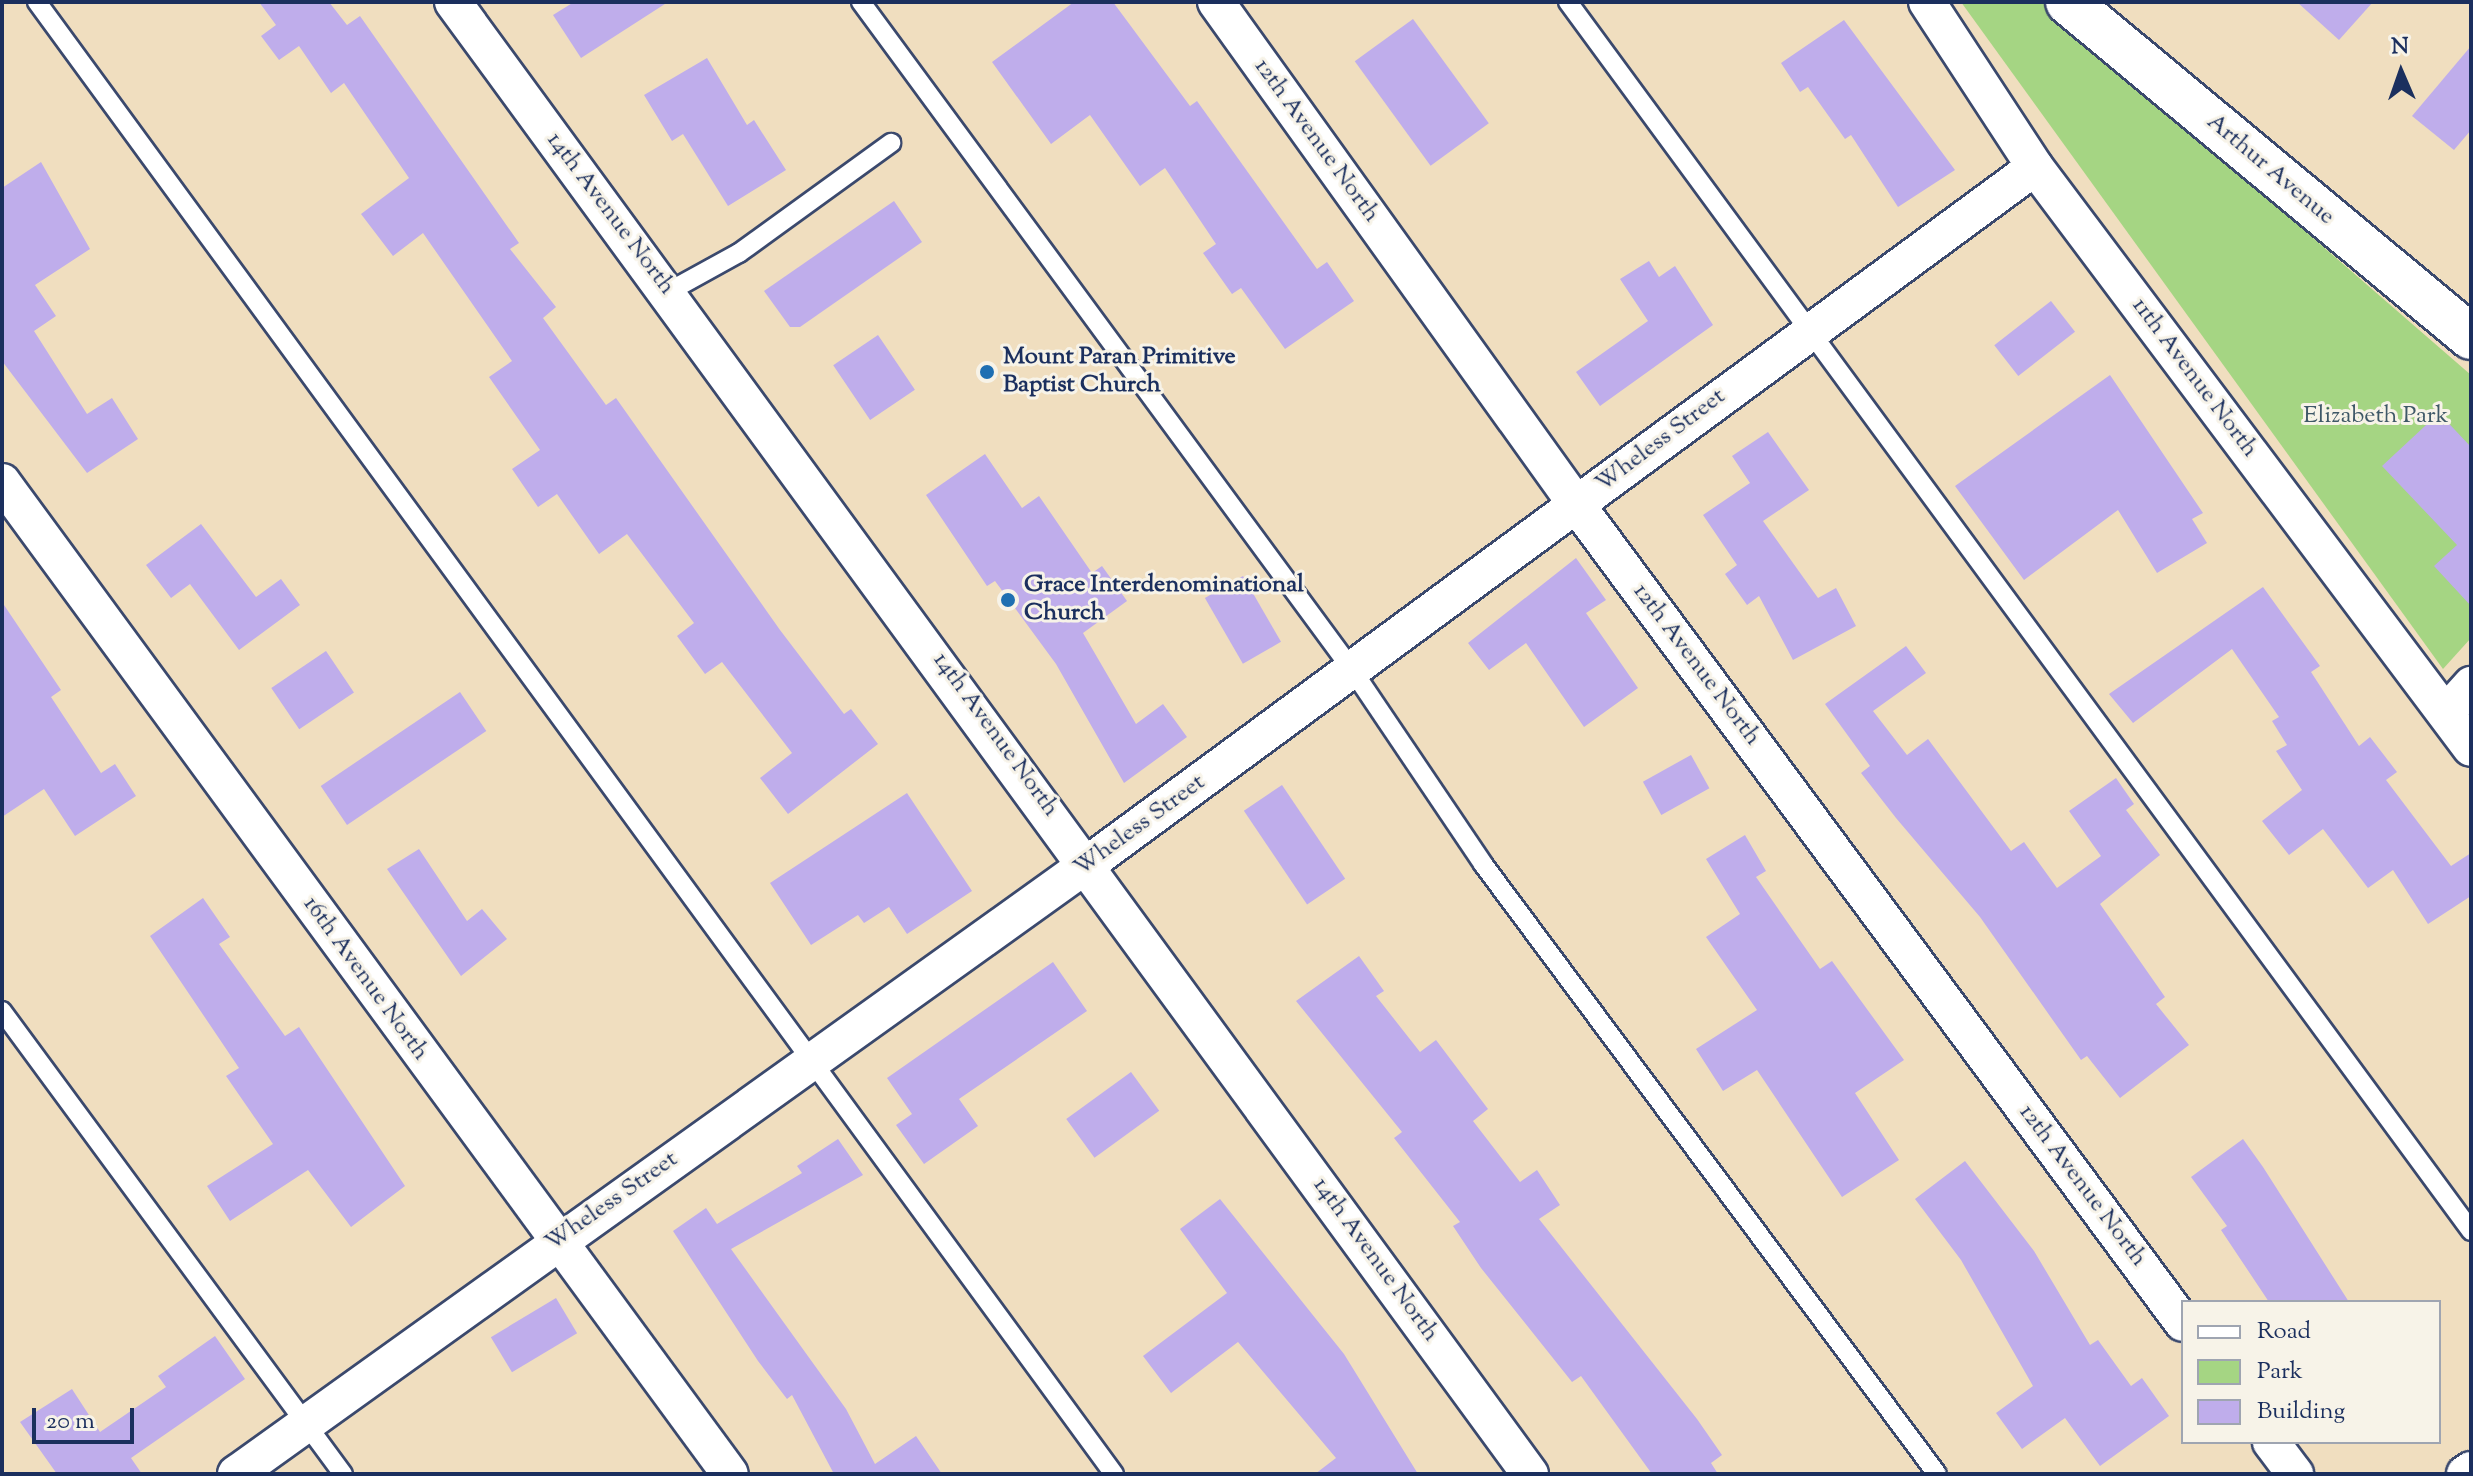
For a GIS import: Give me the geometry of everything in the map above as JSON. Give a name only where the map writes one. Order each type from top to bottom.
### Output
[{"type":"street","name":"14th Avenue North","points":[[453,2],[1089,863],[1530,1474]]},
{"type":"street","name":"12th Avenue North","points":[[1216,2],[1576,504],[2181,1320]]},
{"type":"street","name":"11th Avenue North","points":[[1927,2],[2035,167],[2471,748]]},
{"type":"street","name":"Arthur Avenue","points":[[2068,2],[2471,337]]},
{"type":"street","name":"Wheless Street","points":[[236,1474],[1089,863],[2035,167]]},
{"type":"street","name":"16th Avenue North","points":[[2,482],[730,1474]]},
{"type":"street","points":[[2446,713],[2471,685]]},
{"type":"street","points":[[2272,1444],[2295,1474]]},
{"type":"street","points":[[2465,1474],[2471,1470]]},
{"type":"lane","points":[[37,2],[1114,1474]]},
{"type":"lane","points":[[861,2],[1353,671],[1483,864],[1937,1474]]},
{"type":"lane","points":[[1568,2],[2471,1231]]},
{"type":"lane","points":[[668,292],[739,253],[891,143]]},
{"type":"lane","points":[[2,1011],[343,1474]]},
{"type":"green space","name":"Elizabeth Park","points":[[1961,2],[2041,2],[2471,375],[2471,638],[2443,669]]},
{"type":"building","points":[[259,2],[329,2],[347,25],[360,16],[519,243],[510,249],[556,307],[543,318],[606,405],[616,398],[780,630],[844,714],[851,709],[878,744],[788,814],[760,778],[792,753],[722,662],[705,674],[677,636],[694,623],[627,534],[599,554],[557,494],[538,507],[512,469],[540,450],[489,377],[512,361],[423,233],[393,256],[361,214],[409,178],[344,83],[331,93],[299,46],[279,60],[261,36],[276,25]]},
{"type":"building","points":[[574,2],[668,2],[581,58],[553,15]]},
{"type":"building","points":[[1074,2],[1113,2],[1190,106],[1197,101],[1317,269],[1327,262],[1354,301],[1285,349],[1241,288],[1232,294],[1203,253],[1216,244],[1165,168],[1140,186],[1090,115],[1051,144],[992,62]]},
{"type":"building","points":[[2297,2],[2373,2],[2339,40]]},
{"type":"building","points":[[1413,19],[1489,123],[1431,166],[1355,61]]},
{"type":"building","points":[[1844,20],[1955,170],[1898,207],[1851,135],[1845,139],[1808,87],[1800,92],[1781,63]]},
{"type":"building","points":[[2471,46],[2471,130],[2454,150],[2412,116]]},
{"type":"building","points":[[707,58],[747,125],[754,120],[786,170],[728,206],[683,134],[672,141],[644,95]]},
{"type":"building","points":[[41,162],[90,249],[35,285],[56,316],[34,331],[87,414],[112,398],[138,439],[87,473],[2,361],[2,188]]},
{"type":"building","points":[[894,201],[922,242],[800,327],[790,327],[764,291]]},
{"type":"building","points":[[1649,261],[1659,277],[1675,266],[1713,325],[1600,406],[1576,372],[1648,321],[1620,279]]},
{"type":"building","points":[[2051,301],[2075,332],[2018,376],[1994,345]]},
{"type":"building","points":[[878,335],[915,390],[870,420],[833,365]]},
{"type":"building","points":[[2110,375],[2203,513],[2192,519],[2207,543],[2157,573],[2118,510],[2024,580],[1955,486]]},
{"type":"building","points":[[2439,413],[2471,447],[2471,606],[2434,566],[2457,545],[2382,466]]},
{"type":"building","points":[[1768,432],[1809,490],[1763,521],[1818,598],[1836,588],[1856,626],[1793,660],[1759,596],[1747,605],[1725,574],[1737,565],[1703,515],[1750,483],[1732,456]]},
{"type":"building","points":[[985,454],[1022,508],[1039,496],[1092,573],[1102,566],[1127,601],[1083,633],[1136,724],[1163,704],[1187,737],[1124,783],[1056,664],[995,581],[987,586],[926,495]]},
{"type":"building","points":[[201,524],[256,597],[281,579],[300,605],[239,650],[190,584],[171,598],[146,565]]},
{"type":"building","points":[[1576,558],[1606,600],[1586,613],[1638,688],[1584,727],[1526,643],[1489,670],[1468,643]]},
{"type":"building","points":[[1243,576],[1281,642],[1243,664],[1205,598]]},
{"type":"building","points":[[2263,587],[2320,666],[2311,672],[2359,746],[2370,737],[2397,772],[2386,780],[2451,866],[2471,853],[2471,896],[2428,924],[2393,870],[2368,888],[2323,829],[2289,855],[2262,821],[2302,790],[2276,751],[2287,745],[2272,721],[2279,717],[2232,649],[2133,723],[2109,694]]},
{"type":"building","points":[[2,602],[61,690],[51,697],[101,773],[115,764],[136,796],[75,836],[44,789],[2,817]]},
{"type":"building","points":[[1906,646],[1926,673],[1873,711],[1907,755],[1928,739],[2011,851],[2024,842],[2057,888],[2101,856],[2069,811],[2116,778],[2134,804],[2126,810],[2160,855],[2100,904],[2165,997],[2156,1004],[2189,1045],[2120,1098],[2087,1056],[2081,1060],[1980,917],[1861,773],[1870,766],[1825,704]]},
{"type":"building","points":[[326,651],[354,692],[299,729],[271,688]]},
{"type":"building","points":[[460,692],[486,731],[347,825],[321,786]]},
{"type":"building","points":[[1691,755],[1709,788],[1661,815],[1643,782]]},
{"type":"building","points":[[1282,785],[1345,879],[1307,904],[1244,811]]},
{"type":"building","points":[[907,793],[972,891],[907,934],[889,907],[864,923],[858,915],[811,945],[770,883]]},
{"type":"building","points":[[1745,835],[1766,871],[1756,877],[1820,969],[1832,961],[1904,1060],[1855,1093],[1899,1160],[1842,1197],[1757,1070],[1723,1091],[1696,1049],[1757,1010],[1706,937],[1740,914],[1706,859]]},
{"type":"building","points":[[419,849],[467,921],[482,909],[507,939],[461,976],[387,869]]},
{"type":"building","points":[[203,898],[230,937],[219,944],[285,1036],[299,1027],[405,1186],[351,1227],[308,1170],[230,1221],[207,1186],[273,1144],[226,1076],[239,1068],[150,936]]},
{"type":"building","points":[[1359,956],[1384,991],[1376,996],[1420,1052],[1436,1040],[1488,1109],[1473,1121],[1520,1182],[1537,1170],[1560,1205],[1539,1219],[1697,1419],[1722,1455],[1711,1463],[1718,1474],[1652,1474],[1581,1376],[1572,1382],[1481,1268],[1453,1226],[1460,1222],[1394,1138],[1402,1132],[1296,1001]]},
{"type":"building","points":[[1053,962],[1087,1011],[959,1099],[978,1126],[924,1164],[896,1125],[912,1114],[887,1078]]},
{"type":"building","points":[[1131,1072],[1159,1111],[1094,1158],[1066,1119]]},
{"type":"building","points":[[838,1139],[863,1175],[731,1249],[846,1409],[875,1464],[916,1436],[942,1474],[834,1474],[792,1395],[787,1399],[758,1361],[673,1231],[706,1208],[717,1224],[802,1173],[797,1166]]},
{"type":"building","points":[[2243,1139],[2348,1300],[2268,1300],[2221,1230],[2227,1226],[2191,1177]]},
{"type":"building","points":[[1965,1161],[2034,1251],[2090,1345],[2098,1340],[2131,1386],[2142,1378],[2169,1416],[2100,1466],[2065,1418],[2022,1449],[1996,1413],[2033,1386],[1961,1260],[1915,1199]]},
{"type":"building","points":[[1220,1199],[1344,1354],[1418,1474],[1315,1474],[1336,1458],[1238,1342],[1171,1393],[1143,1356],[1227,1293],[1180,1229]]},
{"type":"building","points":[[556,1298],[577,1333],[512,1372],[491,1337]]},
{"type":"building","points":[[215,1336],[245,1379],[131,1458],[142,1474],[57,1474],[20,1422],[72,1389],[100,1432],[166,1387],[158,1376]]},
{"type":"place","name":"Mount Paran Primitive Baptist Church","points":[[987,372]]},
{"type":"place","name":"Grace Interdenominational Church","points":[[1008,600]]}]
